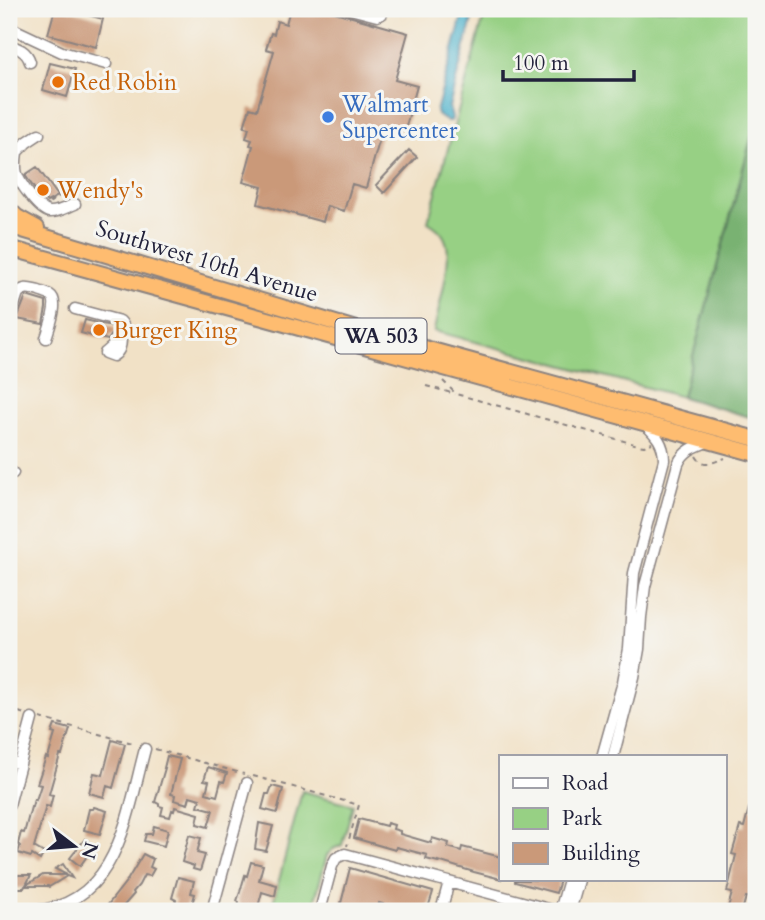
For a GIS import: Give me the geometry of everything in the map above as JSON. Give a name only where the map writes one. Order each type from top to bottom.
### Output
[{"type":"highway","points":[[9,209],[49,237]]},
{"type":"highway","name":"Southwest 10th Avenue","points":[[9,226],[346,326],[756,439]]},
{"type":"highway","name":"Southwest 10th Avenue","points":[[9,248],[751,452]]},
{"type":"street","points":[[350,9],[377,16],[382,14],[383,9]]},
{"type":"street","points":[[9,27],[62,52],[106,64]]},
{"type":"street","points":[[9,45],[24,51],[30,62]]},
{"type":"street","points":[[39,134],[17,152],[17,174],[37,204],[45,211],[55,212],[75,204]]},
{"type":"street","points":[[9,320],[21,289],[48,294],[55,304],[46,338]]},
{"type":"street","points":[[75,309],[120,321],[125,328],[121,338],[105,353]]},
{"type":"street","points":[[603,755],[623,682],[629,649],[634,573],[664,460],[661,443],[642,421]]},
{"type":"street","points":[[613,755],[634,677],[645,586],[678,464],[684,453],[710,441]]},
{"type":"street","points":[[9,804],[32,719]]},
{"type":"street","points":[[34,911],[60,909],[94,884],[106,868],[118,847],[144,748]]},
{"type":"street","points":[[9,761],[20,764]]},
{"type":"street","points":[[212,911],[247,783]]},
{"type":"street","points":[[320,911],[332,866],[342,855],[558,911],[569,881]]},
{"type":"street","points":[[570,911],[579,881]]},
{"type":"street","points":[[441,911],[449,882]]},
{"type":"street","points":[[755,911],[756,905]]},
{"type":"path","points":[[45,205],[61,195],[64,196]]},
{"type":"path","points":[[426,362],[456,394]]},
{"type":"path","points":[[426,386],[638,445],[649,445]]},
{"type":"path","points":[[696,456],[702,463],[709,463],[751,452]]},
{"type":"path","points":[[9,709],[144,748]]},
{"type":"path","points":[[156,750],[359,805],[342,855]]},
{"type":"green space","points":[[486,9],[756,9],[756,120],[682,397],[434,331],[448,250],[443,235],[428,222]]},
{"type":"green space","points":[[756,121],[756,419],[682,397]]},
{"type":"green space","points":[[302,791],[353,805],[342,845],[327,855],[312,911],[271,911]]},
{"type":"water","points":[[464,9],[471,9],[473,16],[449,107],[452,118],[447,121],[436,112]]},
{"type":"building","points":[[55,9],[103,19],[96,47],[48,34]]},
{"type":"building","name":"Walmart Supercenter","points":[[290,9],[324,9],[408,33],[395,80],[417,86],[405,130],[384,124],[366,188],[352,184],[344,211],[327,206],[323,222],[258,204],[262,187],[243,182],[253,146],[250,145],[252,140],[246,138],[249,128],[244,127],[250,108],[257,110],[274,51],[266,49],[271,33],[274,34],[277,21],[286,24]]},
{"type":"building","name":"Red Robin","points":[[50,63],[75,69],[67,97],[43,90]]},
{"type":"building","points":[[409,150],[417,157],[384,193],[376,185]]},
{"type":"building","name":"Wendy's","points":[[37,167],[58,196],[47,202],[25,175]]},
{"type":"building","points":[[26,296],[46,302],[43,324],[17,319]]},
{"type":"building","name":"Burger King","points":[[85,320],[115,327],[115,333],[108,340],[81,333]]},
{"type":"building","points":[[55,725],[70,729],[49,794],[53,795],[50,807],[46,806],[34,847],[44,853],[40,860],[32,855],[31,857],[18,853],[18,844],[41,785],[37,784],[46,757],[48,758]]},
{"type":"building","points":[[112,740],[125,744],[113,788],[107,786],[104,797],[89,793],[94,773],[103,775]]},
{"type":"building","points":[[167,756],[180,759],[171,794],[175,795],[174,800],[188,804],[190,796],[200,799],[198,806],[213,810],[208,827],[197,824],[199,814],[175,807],[170,817],[161,815],[163,807],[155,802]]},
{"type":"building","points":[[208,767],[227,773],[224,782],[221,781],[217,796],[206,793],[209,781],[204,780]]},
{"type":"building","points":[[272,786],[283,789],[277,813],[262,809],[266,794],[269,794]]},
{"type":"building","points":[[94,807],[107,811],[100,834],[84,830],[89,809]]},
{"type":"building","points":[[749,808],[756,810],[756,869],[749,897],[746,897],[742,911],[727,911],[732,893],[727,892],[736,855],[732,854],[740,826],[744,827]]},
{"type":"building","points":[[359,819],[386,826],[387,823],[394,825],[393,829],[400,831],[400,834],[431,843],[432,838],[449,843],[448,847],[461,851],[462,847],[499,856],[499,878],[426,859],[427,855],[396,847],[395,850],[354,838]]},
{"type":"building","points":[[259,823],[273,826],[266,851],[255,849]]},
{"type":"building","points":[[154,826],[168,830],[164,846],[144,841],[146,834],[152,834]]},
{"type":"building","points":[[189,835],[201,838],[197,853],[205,855],[200,871],[182,862]]},
{"type":"building","points":[[85,839],[94,846],[80,866],[70,858]]},
{"type":"building","points":[[143,854],[153,859],[150,867],[154,869],[150,876],[144,875],[134,894],[119,911],[103,911],[128,879]]},
{"type":"building","points":[[251,862],[263,865],[259,880],[277,885],[275,896],[262,892],[258,907],[252,905],[251,911],[238,911],[237,901]]},
{"type":"building","points":[[63,864],[72,878],[67,876],[49,887],[11,888],[11,875],[31,875],[26,885],[43,875],[67,875],[55,869]]},
{"type":"building","points":[[350,868],[433,892],[427,911],[409,911],[379,903],[377,911],[339,911]]},
{"type":"building","points":[[178,877],[194,881],[191,893],[195,894],[192,904],[187,903],[185,911],[172,911],[176,900],[172,898]]},
{"type":"building","points":[[515,881],[560,881],[556,893]]},
{"type":"place","name":"Red Robin","points":[[58,82]]},
{"type":"place","name":"Walmart Supercenter","points":[[328,117]]},
{"type":"place","name":"Wendy's","points":[[43,190]]},
{"type":"place","name":"Burger King","points":[[99,330]]}]
